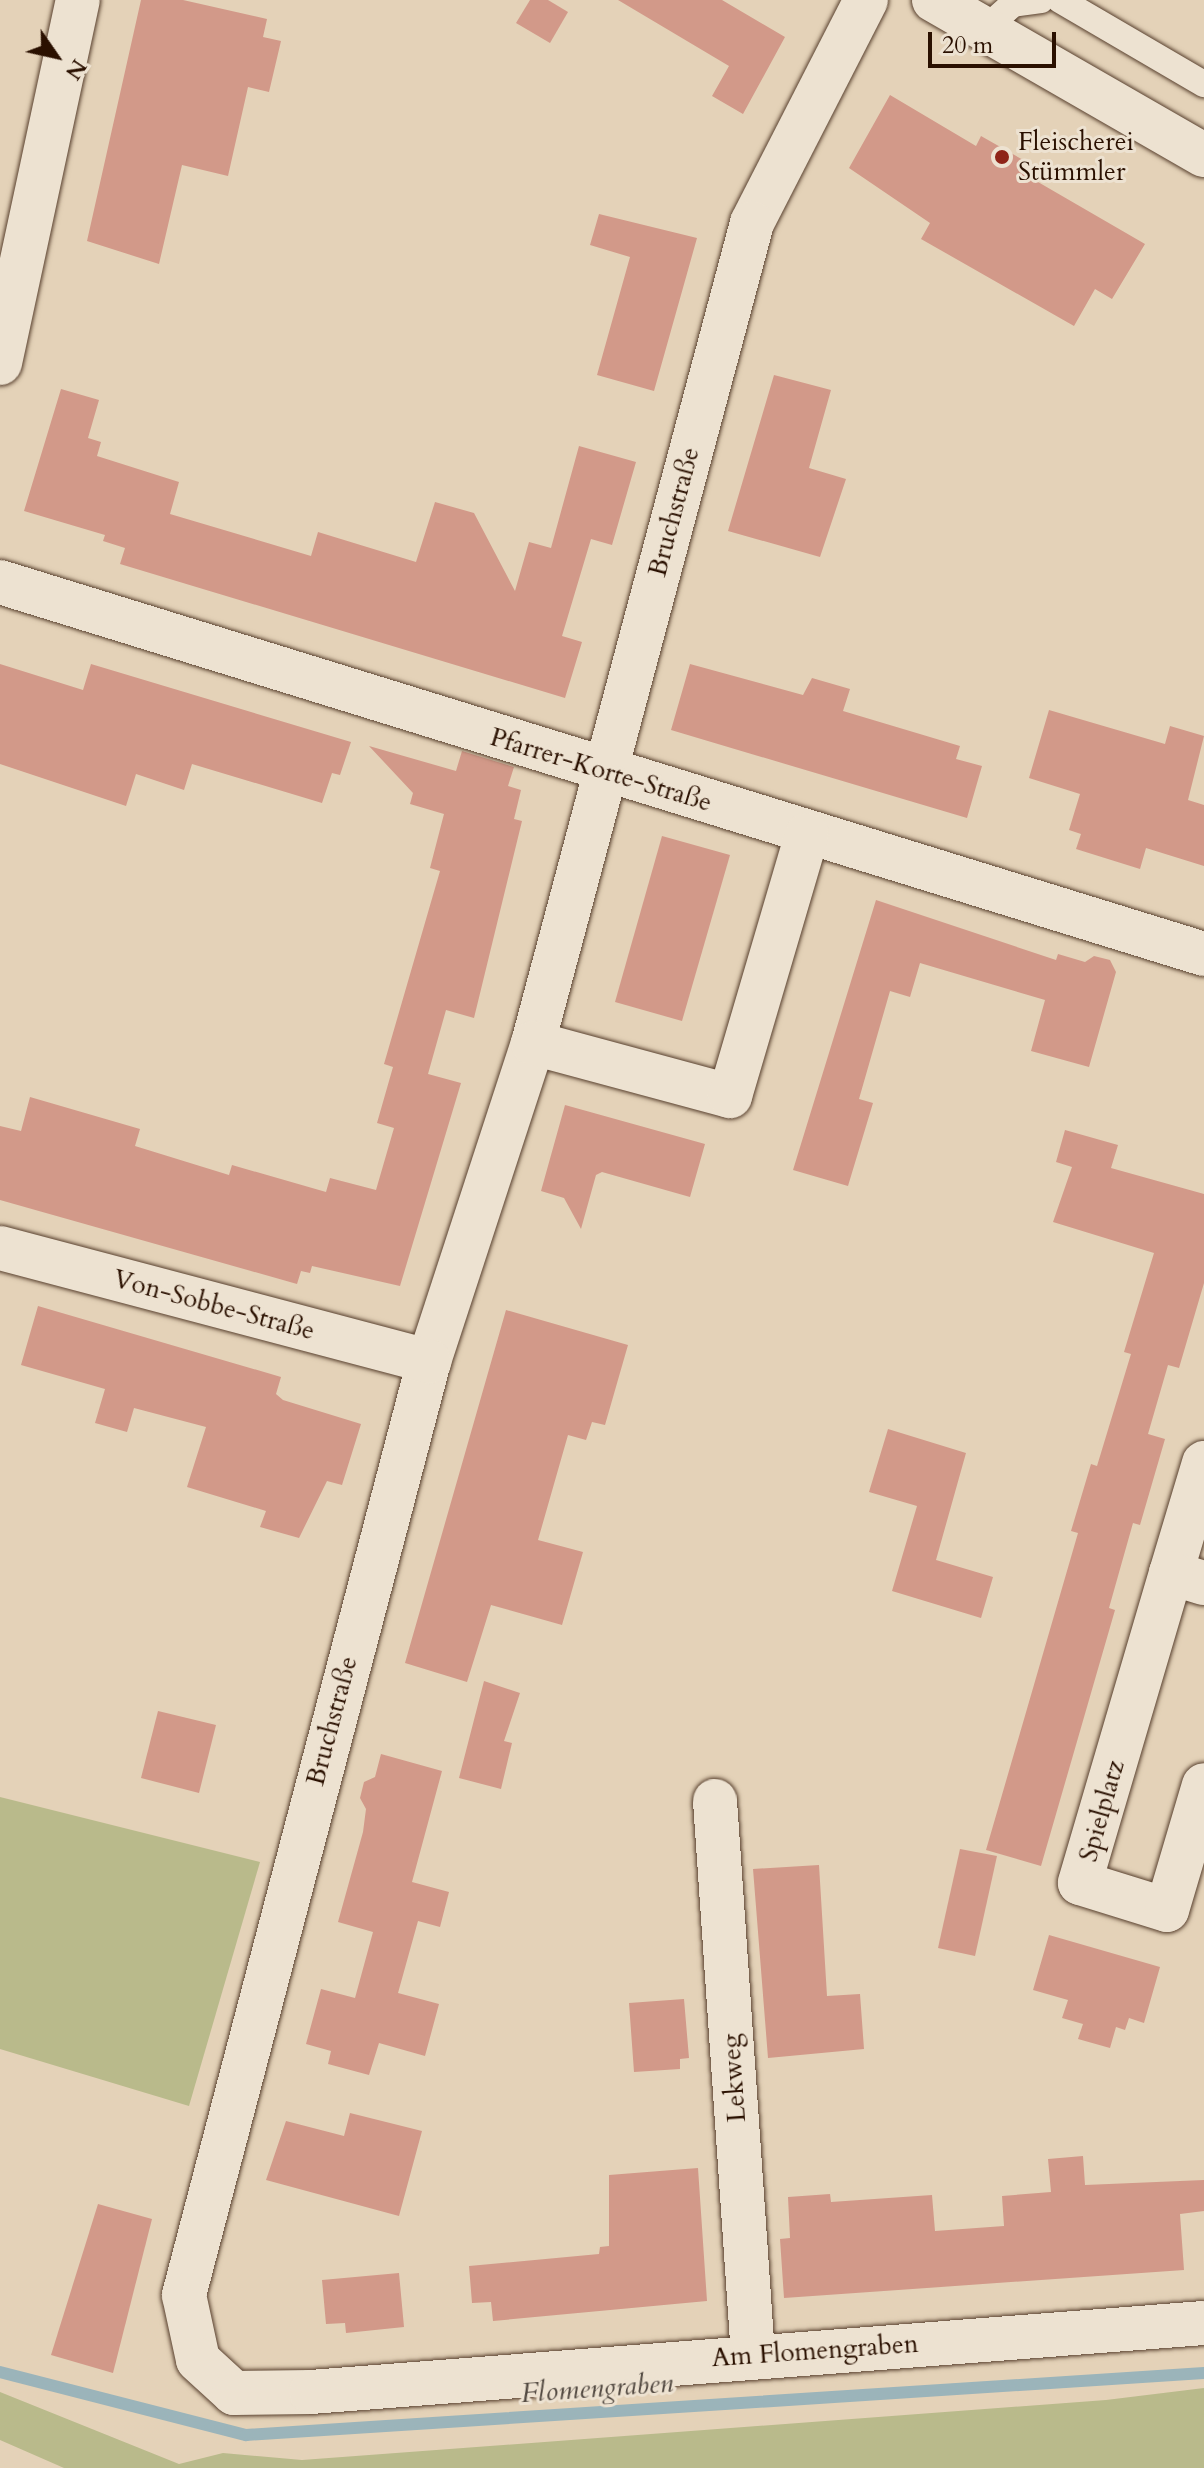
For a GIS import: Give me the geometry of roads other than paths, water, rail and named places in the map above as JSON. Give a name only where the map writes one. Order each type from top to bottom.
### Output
[{"type":"street","points":[[0,363],[78,0]]},
{"type":"street","name":"Bruchstraße","points":[[234,2393],[198,2360],[184,2295],[429,1361],[533,1043],[603,770],[752,223],[866,0]]},
{"type":"street","points":[[934,0],[1204,155]]},
{"type":"street","name":"Pfarrer-Korte-Straße","points":[[0,582],[807,835],[1204,954]]},
{"type":"street","points":[[533,1043],[730,1096],[807,835]]},
{"type":"street","name":"Von-Sobbe-Straße","points":[[0,1248],[429,1361]]},
{"type":"street","points":[[1188,1578],[1204,1463]]},
{"type":"street","name":"Spielplatz","points":[[1188,1578],[1080,1883],[1167,1910],[1204,1785]]},
{"type":"street","name":"Lekweg","points":[[715,1801],[753,2356]]},
{"type":"street","name":"Am Flomengraben","points":[[234,2393],[311,2392],[1204,2323]]},
{"type":"lane","points":[[984,30],[1013,4],[1041,0]]},
{"type":"lane","points":[[1060,0],[1204,84]]},
{"type":"waterway","name":"Flomengraben","points":[[0,2372],[246,2435],[1204,2373]]},
{"type":"place","name":"Fleischerei Stümmler","points":[[1002,157]]}]
